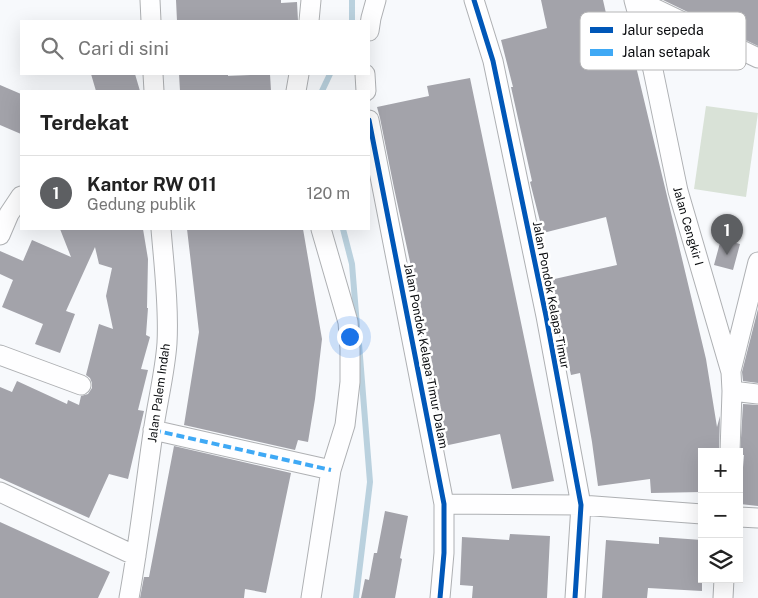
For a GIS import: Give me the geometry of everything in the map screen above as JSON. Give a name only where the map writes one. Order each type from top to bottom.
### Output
[{"type":"street","points":[[150,0],[151,20]]},
{"type":"street","points":[[309,20],[311,0]]},
{"type":"street","points":[[370,24],[376,0]]},
{"type":"street","name":"Jalan Pondok Kelapa Timur","points":[[474,0],[493,61],[546,316],[581,506],[575,598]]},
{"type":"street","points":[[636,0],[661,12]]},
{"type":"street","points":[[746,52],[758,58]]},
{"type":"street","name":"Jalan Cengkir I","points":[[653,70],[678,191],[731,382],[730,448]]},
{"type":"street","points":[[153,75],[154,90]]},
{"type":"street","points":[[296,90],[299,75]]},
{"type":"street","points":[[365,75],[366,90]]},
{"type":"street","name":"Jalan Pondok Kelapa Timur Dalam","points":[[370,125],[444,504],[444,553],[440,598]]},
{"type":"street","points":[[0,235],[9,214],[20,198]]},
{"type":"street","name":"Jalan Palem Indah","points":[[129,598],[167,342],[161,230]]},
{"type":"street","points":[[311,598],[331,470],[345,425],[350,382],[348,322],[321,230]]},
{"type":"street","points":[[758,262],[731,382],[758,394]]},
{"type":"street","points":[[0,354],[81,385]]},
{"type":"street","points":[[153,430],[331,470]]},
{"type":"street","points":[[0,492],[136,556]]},
{"type":"street","points":[[444,504],[581,506],[698,514]]},
{"type":"street","points":[[743,517],[758,518]]},
{"type":"street","points":[[724,583],[724,598]]},
{"type":"shaded area","points":[[706,106],[758,113],[746,197],[694,189]]},
{"type":"building","points":[[176,0],[281,0],[281,3],[297,2],[298,20],[177,20]]},
{"type":"building","points":[[541,0],[603,0],[606,12],[580,12],[580,70],[637,70],[706,359],[717,427],[720,416],[719,448],[698,448],[698,492],[651,493],[650,479],[598,486],[580,373],[571,375],[550,280],[617,265],[606,217],[543,233],[530,182],[532,181],[511,87],[513,87],[501,40],[547,28]]},
{"type":"building","points":[[663,0],[758,0],[758,46],[746,40],[746,12],[688,12]]},
{"type":"building","points":[[91,75],[135,75],[140,90],[96,90]]},
{"type":"building","points":[[179,75],[270,75],[271,90],[180,90]]},
{"type":"building","points":[[470,78],[554,481],[512,489],[500,434],[444,446],[428,364],[432,363],[377,107],[429,96],[427,86]]},
{"type":"building","points":[[0,85],[20,94],[20,134],[0,125]]},
{"type":"building","points":[[60,230],[143,230],[148,259],[146,335],[150,337],[141,369],[148,370],[138,410],[144,411],[128,479],[109,474],[89,518],[0,478],[0,387],[12,392],[17,381],[67,404],[68,400],[79,405],[81,396],[88,394],[92,388],[90,378],[86,375],[99,324],[113,329],[106,296],[112,268],[99,264],[95,247],[66,311],[75,314],[60,353],[35,344],[43,324],[2,307],[13,280],[0,274],[0,251],[23,261],[32,240],[71,257]]},
{"type":"building","points":[[187,230],[303,230],[322,339],[308,442],[298,440],[295,450],[184,425],[199,332]]},
{"type":"building","points":[[721,239],[740,244],[733,270],[714,265]]},
{"type":"building","points":[[758,309],[758,383],[743,381],[742,372]]},
{"type":"building","points":[[743,404],[758,405],[758,506],[743,504],[744,455],[743,448],[740,448]]},
{"type":"building","points":[[174,446],[291,473],[266,593],[245,589],[244,598],[140,598],[144,577],[149,577]]},
{"type":"building","points":[[385,511],[408,516],[395,598],[361,598],[365,579],[369,580],[374,553],[377,553]]},
{"type":"building","points":[[0,522],[110,572],[98,598],[0,598]]},
{"type":"building","points":[[510,534],[550,536],[547,598],[472,598],[473,586],[460,585],[462,537],[509,540]]},
{"type":"building","points":[[659,537],[698,540],[698,583],[702,583],[702,591],[648,588],[647,598],[602,598],[606,540],[659,544]]},
{"type":"waterway","points":[[352,0],[352,20]]},
{"type":"waterway","points":[[322,90],[330,75]]},
{"type":"waterway","points":[[343,230],[352,264],[357,326]]},
{"type":"waterway","points":[[356,598],[370,482],[359,344]]},
{"type":"marked path","points":[[153,430],[331,470]]},
{"type":"cycle path","points":[[474,0],[493,61],[546,316],[581,505],[575,598]]},
{"type":"cycle path","points":[[370,125],[444,504],[444,553],[440,598]]},
{"type":"place","name":"Kantor RW 011","points":[[727,255]]}]
